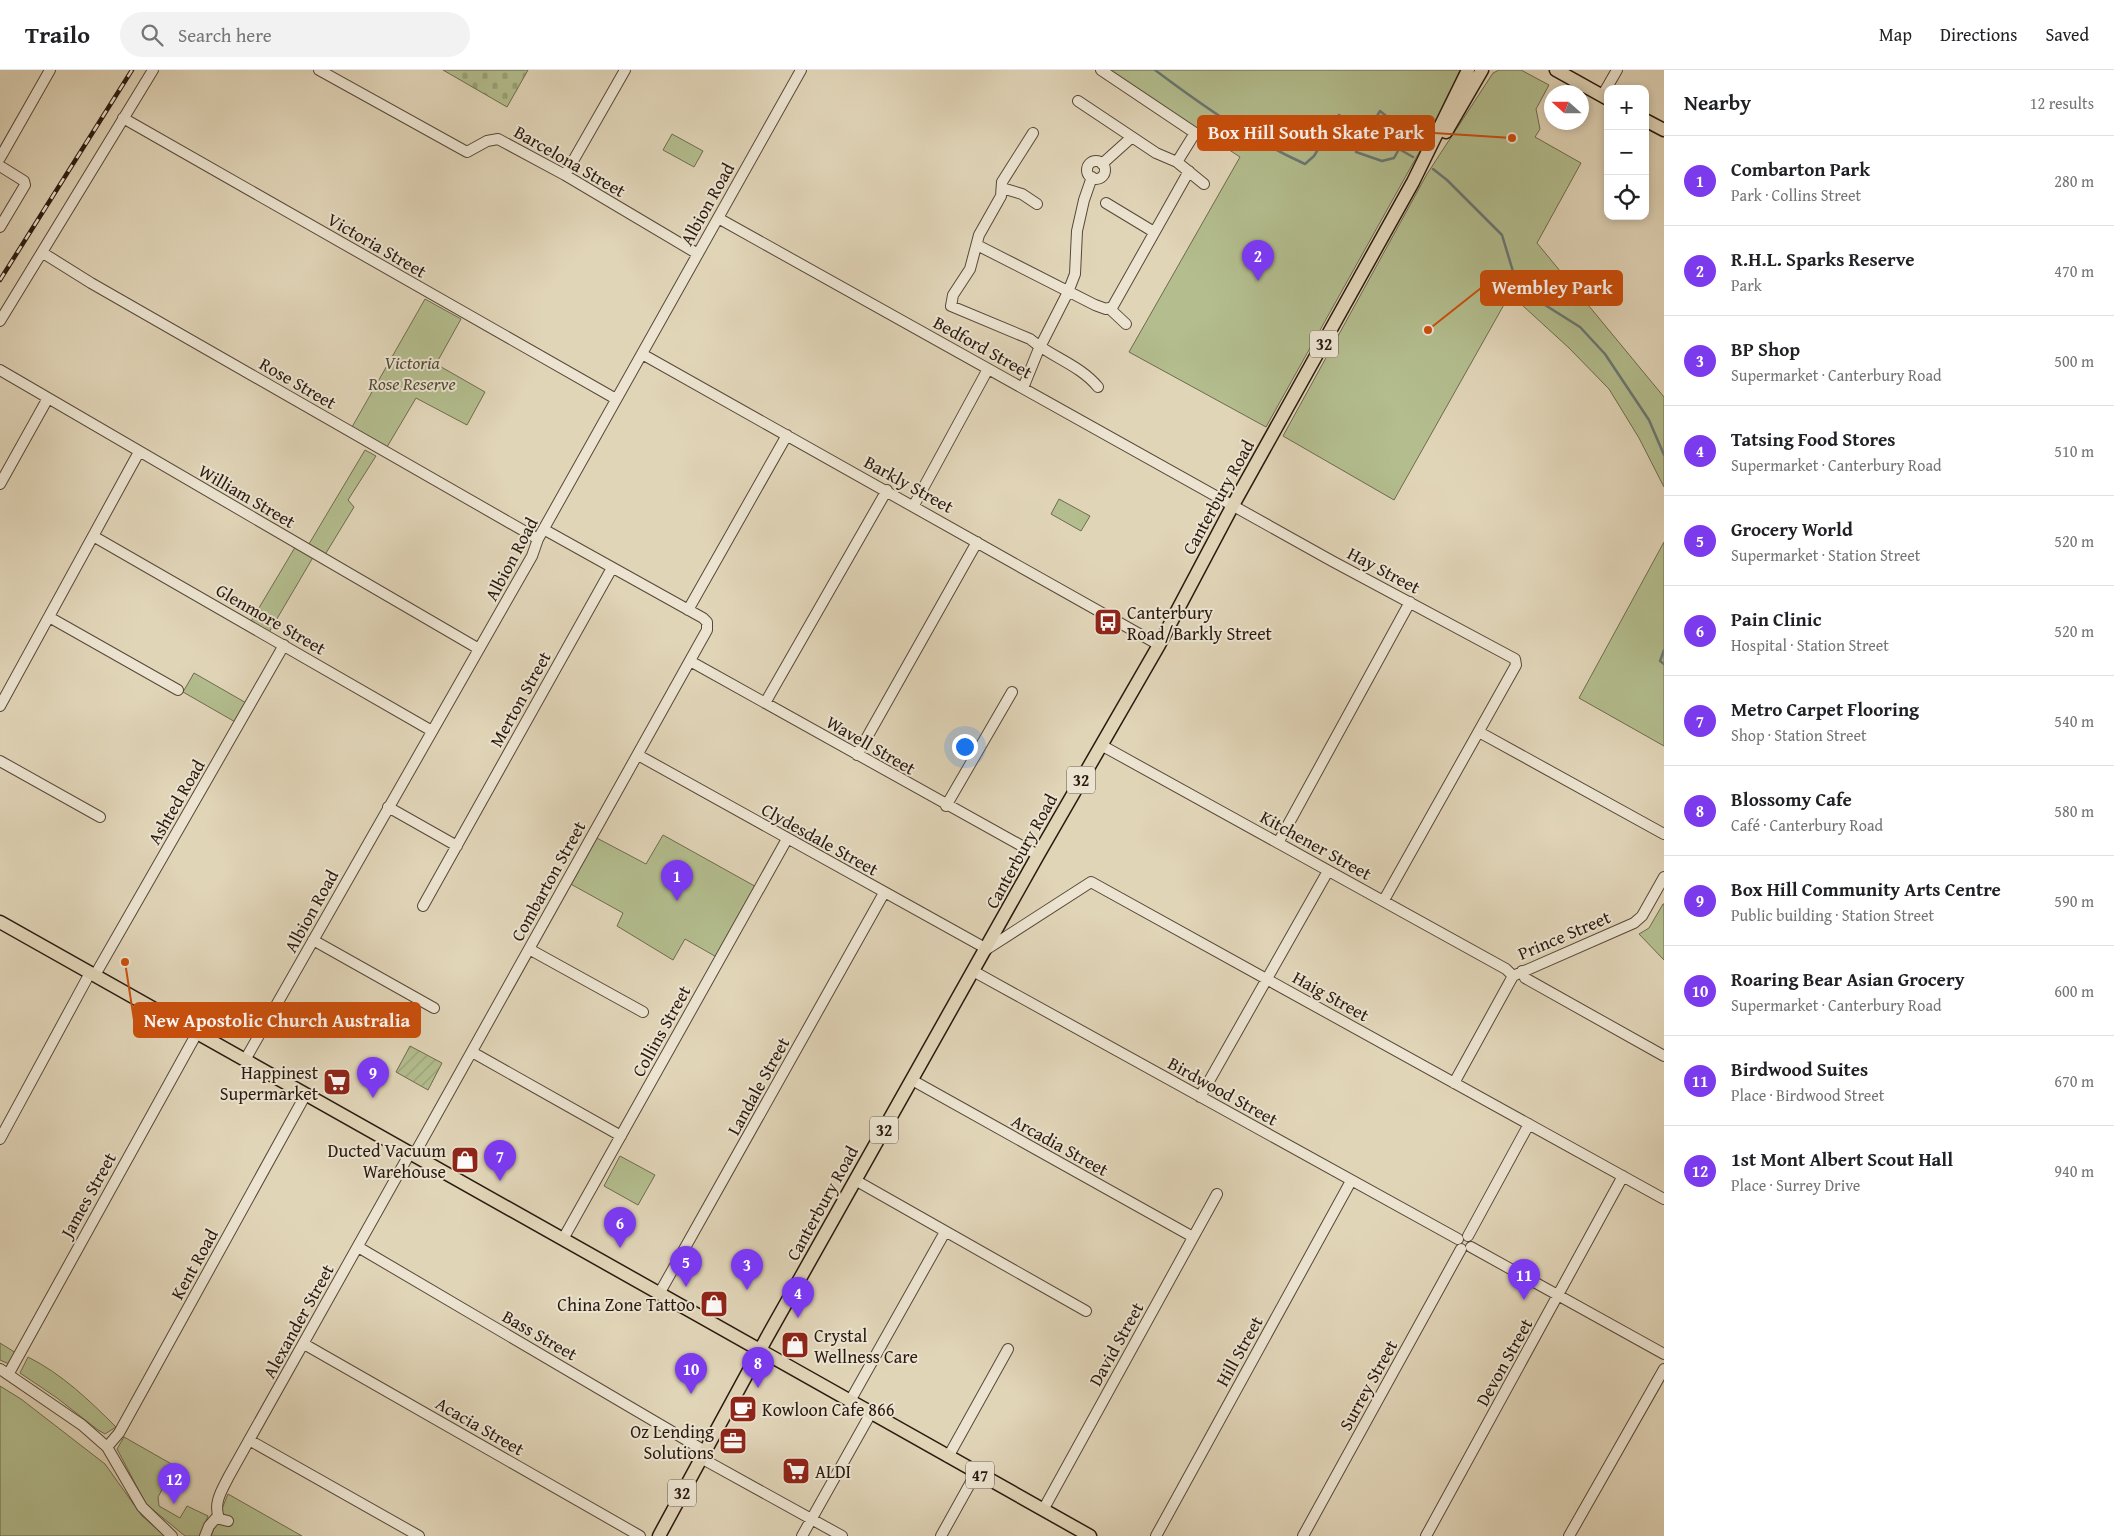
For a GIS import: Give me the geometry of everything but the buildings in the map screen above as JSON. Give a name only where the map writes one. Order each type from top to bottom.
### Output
[{"type":"main road","name":"Canterbury Road","points":[[659,1536],[855,1180],[987,949],[1038,855],[1159,646],[1233,505],[1413,182],[1468,70]]},
{"type":"main road","name":"Canterbury Road","points":[[1413,182],[1464,103],[1482,70]]},
{"type":"main road","points":[[1556,70],[1604,97]]},
{"type":"main road","points":[[1649,122],[1664,130]]},
{"type":"main road","name":"47","points":[[0,922],[1083,1534]]},
{"type":"street","points":[[0,158],[50,70]]},
{"type":"street","points":[[0,322],[153,70]]},
{"type":"street","name":"Barcelona Street","points":[[319,70],[467,152],[487,140],[498,138],[565,175],[698,254]]},
{"type":"street","points":[[565,175],[625,70]]},
{"type":"street","name":"Albion Road","points":[[245,1060],[532,556],[538,539],[545,530],[616,399],[801,70]]},
{"type":"street","points":[[1101,70],[1195,133],[1177,162]]},
{"type":"street","points":[[1611,85],[1617,70]]},
{"type":"street","points":[[1078,100],[1156,153],[1177,162],[1204,184]]},
{"type":"street","name":"Victoria Street","points":[[123,118],[616,399]]},
{"type":"street","points":[[1033,133],[1002,182],[1001,196],[979,235],[970,269],[953,296],[951,306],[1030,339],[1090,377],[1098,387]]},
{"type":"street","points":[[1023,388],[1040,347],[1076,274],[1076,232],[1092,177],[1087,170],[1089,165],[1096,161],[1102,164],[1132,137]]},
{"type":"street","points":[[0,166],[24,180],[25,185],[0,228]]},
{"type":"street","points":[[977,245],[1009,263],[1095,305],[1106,309],[1109,308],[1113,306],[1189,171]]},
{"type":"street","points":[[1002,188],[1022,194],[1037,204]]},
{"type":"street","points":[[1106,203],[1154,232]]},
{"type":"street","name":"Bedford Street","points":[[718,218],[1233,505]]},
{"type":"street","name":"Rose Street","points":[[43,253],[538,539]]},
{"type":"street","points":[[1109,308],[1126,324]]},
{"type":"street","name":"Barkly Street","points":[[642,354],[914,505],[1159,646]]},
{"type":"street","points":[[914,505],[988,369]]},
{"type":"street","name":"William Street","points":[[0,370],[479,650]]},
{"type":"street","points":[[0,484],[48,398]]},
{"type":"street","points":[[545,530],[688,610],[787,435]]},
{"type":"street","points":[[0,706],[139,452]]},
{"type":"street","points":[[764,703],[887,490]]},
{"type":"street","name":"Hay Street","points":[[1233,505],[1515,659],[1516,665],[1479,732]]},
{"type":"street","name":"Glenmore Street","points":[[93,536],[432,731]]},
{"type":"street","points":[[857,755],[977,542]]},
{"type":"street","name":"Merton Street","points":[[424,906],[612,568]]},
{"type":"street","points":[[1278,843],[1410,602]]},
{"type":"street","name":"Combarton Street","points":[[412,1154],[472,1052],[707,630],[706,622],[688,610]]},
{"type":"street","points":[[49,616],[178,690]]},
{"type":"street","name":"Ashted Road","points":[[0,1139],[93,974],[284,646]]},
{"type":"street","name":"Wavell Street","points":[[690,662],[946,806],[1038,855]]},
{"type":"street","points":[[946,806],[1012,692]]},
{"type":"street","points":[[1384,900],[1479,732],[1664,834]]},
{"type":"street","name":"Kitchener Street","points":[[1101,745],[1384,900],[1506,969],[1512,976]]},
{"type":"street","name":"Clydesdale Street","points":[[638,755],[987,949]]},
{"type":"street","points":[[0,760],[100,817]]},
{"type":"street","points":[[388,807],[457,846]]},
{"type":"street","name":"Collins Street","points":[[563,1239],[787,839]]},
{"type":"street","points":[[1200,1097],[1328,871]]},
{"type":"street","name":"Prince Street","points":[[1454,1082],[1512,976],[1634,923],[1642,916],[1664,877]]},
{"type":"street","name":"Haig Street","points":[[987,949],[1091,882],[1664,1199]]},
{"type":"street","name":"Landale Street","points":[[659,1294],[884,893]]},
{"type":"street","points":[[313,940],[434,1008]]},
{"type":"street","points":[[529,949],[643,1012]]},
{"type":"street","name":"Birdwood Street","points":[[973,971],[1664,1354]]},
{"type":"street","points":[[1522,971],[1525,978],[1664,1056]]},
{"type":"street","name":"James Street","points":[[4,1371],[197,1033]]},
{"type":"street","points":[[472,1052],[621,1136]]},
{"type":"street","name":"Arcadia Street","points":[[912,1080],[1193,1237]]},
{"type":"street","name":"Kent Road","points":[[107,1447],[115,1440],[306,1094]]},
{"type":"street","name":"Surrey Street","points":[[1303,1536],[1529,1124]]},
{"type":"street","name":"Alexander Street","points":[[205,1536],[220,1520],[217,1506],[221,1492],[412,1154]]},
{"type":"street","name":"Devon Street","points":[[1426,1536],[1623,1176]]},
{"type":"street","points":[[855,1180],[1086,1311]]},
{"type":"street","name":"Hill Street","points":[[1156,1536],[1351,1181]]},
{"type":"street","name":"David Street","points":[[1043,1510],[1217,1194]]},
{"type":"street","points":[[850,1401],[946,1232]]},
{"type":"street","name":"Bass Street","points":[[358,1247],[842,1536]]},
{"type":"street","name":"Acacia Street","points":[[304,1344],[640,1536]]},
{"type":"street","points":[[948,1457],[1008,1349]]},
{"type":"street","points":[[1569,1536],[1664,1369]]},
{"type":"street","points":[[4,1371],[82,1425],[107,1447],[142,1507],[172,1536]]},
{"type":"street","points":[[802,1536],[871,1413]]},
{"type":"street","points":[[250,1440],[419,1536]]},
{"type":"street","points":[[941,1536],[976,1472]]},
{"type":"green space","points":[[443,70],[528,70],[507,107]]},
{"type":"green space","points":[[1107,70],[1465,70],[1266,427],[1129,352],[1240,157]]},
{"type":"green space","points":[[1499,70],[1521,70],[1549,85],[1544,85],[1544,94],[1536,109],[1540,129],[1535,137],[1581,163],[1537,243],[1664,397],[1664,487],[1639,438],[1609,389],[1569,348],[1510,294],[1394,500],[1283,436],[1427,174],[1493,73]]},
{"type":"green space","points":[[672,134],[703,151],[694,167],[663,150]]},
{"type":"green space","name":"Victoria Rose Reserve","points":[[425,299],[461,319],[436,364],[485,392],[467,425],[416,398],[387,447],[352,427]]},
{"type":"green space","points":[[365,450],[376,456],[348,500],[354,507],[323,558],[315,554],[268,634],[250,623],[297,544],[306,549]]},
{"type":"green space","points":[[1059,499],[1090,516],[1081,531],[1051,514]]},
{"type":"green space","points":[[1664,542],[1664,746],[1579,698]]},
{"type":"green space","points":[[194,673],[248,704],[237,723],[183,692]]},
{"type":"green space","points":[[663,835],[760,889],[720,959],[685,939],[673,960],[617,926],[623,913],[567,882],[593,836],[646,864]]},
{"type":"green space","points":[[1663,904],[1664,960],[1639,934],[1649,928]]},
{"type":"green space","points":[[410,1046],[442,1063],[428,1090],[396,1072]]},
{"type":"green space","points":[[620,1156],[655,1175],[638,1205],[604,1186]]},
{"type":"green space","points":[[0,1343],[16,1353],[9,1364],[0,1360]]},
{"type":"green space","points":[[28,1357],[64,1380],[116,1427],[105,1434],[20,1373]]},
{"type":"green space","points":[[0,1386],[21,1399],[105,1464],[142,1516],[165,1536],[0,1536]]},
{"type":"green space","points":[[124,1437],[175,1466],[158,1497],[159,1506],[180,1518],[187,1506],[208,1516],[200,1536],[185,1536],[146,1504],[117,1449]]},
{"type":"green space","points":[[228,1494],[302,1536],[211,1536]]},
{"type":"waterway","points":[[1155,70],[1227,121],[1265,144],[1305,164],[1314,156],[1339,115],[1368,131]]},
{"type":"waterway","points":[[1380,111],[1401,128],[1403,142],[1394,158],[1382,161],[1356,152],[1380,111]]},
{"type":"waterway","points":[[1399,149],[1413,157]]},
{"type":"waterway","points":[[1433,169],[1447,180],[1502,235],[1518,288],[1580,327],[1605,354],[1649,420],[1664,455]]},
{"type":"waterway","points":[[1664,650],[1660,661],[1664,664]]},
{"type":"railway","points":[[0,280],[132,70]]},
{"type":"place","name":"Box Hill South Skate Park","points":[[1512,138]]},
{"type":"place","name":"R.H.L. Sparks Reserve","points":[[1258,281]]},
{"type":"place","name":"Wembley Park","points":[[1428,330]]},
{"type":"place","name":"Canterbury Road/Barkly Street","points":[[1108,622]]},
{"type":"place","name":"Combarton Park","points":[[677,901]]},
{"type":"place","name":"New Apostolic Church Australia","points":[[125,962]]},
{"type":"place","name":"Happinest Supermarket","points":[[337,1082]]},
{"type":"place","name":"Box Hill Community Arts Centre","points":[[373,1098]]},
{"type":"place","name":"Ducted Vacuum Warehouse","points":[[465,1160]]},
{"type":"place","name":"Metro Carpet Flooring","points":[[500,1181]]},
{"type":"place","name":"Pain Clinic","points":[[620,1248]]},
{"type":"place","name":"Grocery World","points":[[686,1287]]},
{"type":"place","name":"BP Shop","points":[[747,1290]]},
{"type":"place","name":"Birdwood Suites","points":[[1524,1300]]},
{"type":"place","name":"China Zone Tattoo","points":[[714,1304]]},
{"type":"place","name":"Tatsing Food Stores","points":[[798,1318]]},
{"type":"place","name":"Crystal Wellness Care","points":[[795,1345]]},
{"type":"place","name":"Blossomy Cafe","points":[[758,1388]]},
{"type":"place","name":"Roaring Bear Asian Grocery","points":[[691,1394]]},
{"type":"place","name":"Kowloon Cafe 866","points":[[743,1409]]},
{"type":"place","name":"Oz Lending Solutions","points":[[733,1441]]},
{"type":"place","name":"ALDI","points":[[796,1471]]},
{"type":"place","name":"1st Mont Albert Scout Hall","points":[[174,1504]]}]
